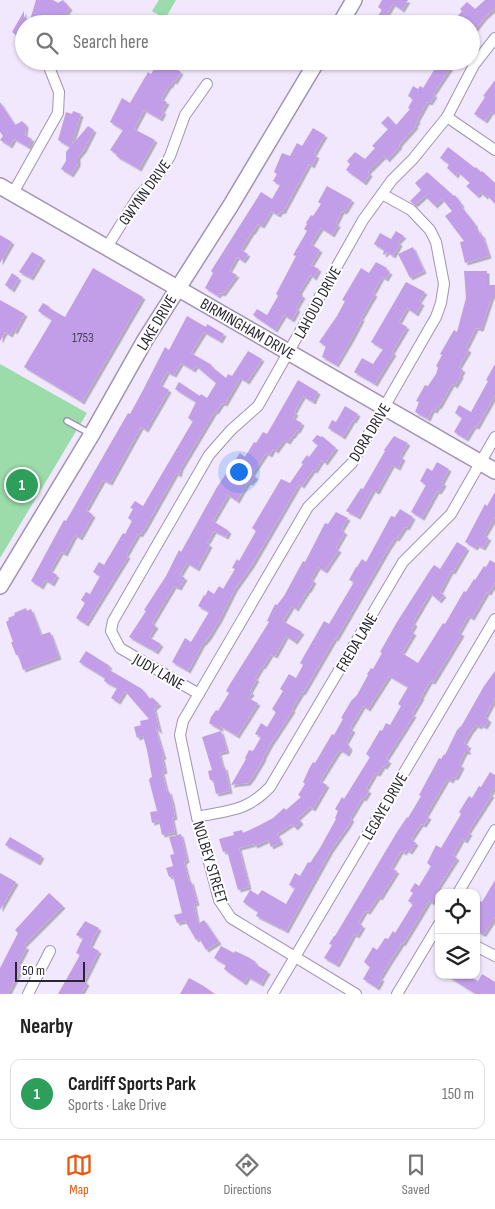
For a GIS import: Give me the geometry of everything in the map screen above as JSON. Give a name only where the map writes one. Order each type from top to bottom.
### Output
[{"type":"main road","points":[[345,15],[354,0]]},
{"type":"main road","name":"LAKE DRIVE","points":[[0,586],[92,434],[145,340],[231,205],[312,70]]},
{"type":"main road","name":"BIRMINGHAM DRIVE","points":[[7,189],[495,471]]},
{"type":"street","name":"LAHOUD DRIVE","points":[[480,57],[495,38]]},
{"type":"street","points":[[7,189],[58,113],[59,92],[50,70]]},
{"type":"street","name":"LAHOUD DRIVE","points":[[120,648],[111,631],[113,621],[209,455],[231,430],[258,406],[363,220],[392,180],[414,159],[447,117],[471,70]]},
{"type":"street","name":"GWYNN DRIVE","points":[[107,247],[138,197],[160,173],[170,156],[185,115],[207,84]]},
{"type":"street","points":[[447,117],[495,150]]},
{"type":"street","name":"DORA DRIVE","points":[[199,694],[308,507],[352,463],[436,318],[444,284],[436,242],[430,230],[411,210],[382,194]]},
{"type":"street","name":"FREDA LANE","points":[[197,817],[246,807],[258,799],[270,787],[403,562],[450,514],[495,437]]},
{"type":"street","name":"LEGAYE DRIVE","points":[[273,994],[495,619]]},
{"type":"street","name":"JUDY LANE","points":[[120,648],[199,694]]},
{"type":"street","name":"NOLBEY STREET","points":[[199,694],[183,721],[180,735],[197,817],[219,900],[231,918],[356,994]]},
{"type":"street","points":[[460,889],[495,830]]},
{"type":"street","points":[[398,994],[435,932]]},
{"type":"street","points":[[480,948],[495,956]]},
{"type":"street","points":[[28,994],[50,951]]},
{"type":"lane","points":[[68,421],[92,434]]},
{"type":"green space","points":[[159,0],[176,0],[167,15],[158,15],[152,11]]},
{"type":"green space","points":[[0,364],[87,413],[0,558]]},
{"type":"building","points":[[36,0],[53,0],[58,3],[63,0],[70,8],[65,15],[32,15]]},
{"type":"building","points":[[382,0],[408,0],[402,10],[393,4],[386,15],[378,15],[382,10],[378,7]]},
{"type":"building","points":[[485,0],[495,0],[495,8],[480,23],[480,15],[459,15],[462,11],[460,9],[467,2],[475,9]]},
{"type":"building","points":[[153,70],[178,70],[181,72],[161,99],[167,102],[160,119],[144,110],[134,129],[155,140],[139,169],[116,156],[117,154],[110,150],[123,130],[110,122],[122,98],[130,103],[148,72],[151,74]]},
{"type":"building","points":[[434,70],[449,70],[433,94],[435,95],[430,103],[427,102],[417,120],[416,126],[387,160],[384,156],[368,172],[370,174],[364,183],[346,170],[350,164],[347,161],[355,152],[365,159],[375,148],[372,146],[388,129],[381,123],[388,116],[396,125],[410,109],[408,108],[413,99],[408,96],[413,86],[418,89],[420,86],[423,88]]},
{"type":"building","points":[[495,80],[495,115],[491,112],[485,121],[474,114],[485,97],[483,96]]},
{"type":"building","points":[[0,102],[15,125],[22,121],[26,125],[25,135],[32,139],[28,147],[14,139],[10,146],[0,140],[3,136],[0,132]]},
{"type":"building","points":[[73,111],[81,114],[71,146],[88,126],[94,130],[84,150],[78,157],[78,164],[71,175],[61,169],[66,161],[66,152],[70,147],[58,140],[66,112],[72,114]]},
{"type":"building","points":[[313,128],[325,135],[314,154],[317,156],[312,166],[309,164],[283,212],[281,211],[278,215],[271,211],[262,226],[258,224],[252,232],[241,250],[248,254],[243,261],[237,257],[229,271],[237,275],[223,294],[220,293],[218,296],[205,288],[213,273],[211,271],[261,192],[272,199],[280,185],[273,181],[277,174],[274,172],[282,153],[290,156],[297,143],[302,146]]},
{"type":"building","points":[[448,147],[475,168],[482,171],[495,183],[495,204],[487,195],[485,197],[481,192],[477,196],[466,186],[470,183],[458,172],[456,176],[447,168],[449,164],[440,158]]},
{"type":"building","points":[[427,172],[455,195],[475,224],[476,230],[478,229],[480,235],[482,234],[489,256],[465,263],[460,242],[464,241],[445,216],[452,211],[442,199],[435,206],[425,196],[415,205],[410,201],[421,190],[415,183]]},
{"type":"building","points":[[327,186],[352,200],[346,210],[342,211],[336,223],[338,225],[332,235],[321,228],[311,244],[320,250],[311,265],[319,269],[314,278],[310,275],[300,291],[300,294],[303,296],[292,320],[284,315],[275,330],[253,315],[257,309],[267,315],[278,296],[276,294],[296,256],[293,255],[307,231],[304,229],[306,223],[321,204],[318,202]]},
{"type":"building","points":[[396,231],[404,236],[398,242],[400,244],[393,256],[387,252],[384,255],[384,250],[374,244],[380,233],[391,239]]},
{"type":"building","points":[[0,235],[12,242],[0,263]]},
{"type":"building","points":[[413,247],[424,271],[410,278],[398,254]]},
{"type":"building","points":[[32,252],[43,258],[31,278],[19,272]]},
{"type":"building","points":[[376,262],[387,268],[386,270],[390,272],[386,279],[382,277],[362,319],[336,365],[322,357],[326,346],[319,342],[337,316],[345,301],[342,300],[361,268],[369,273]]},
{"type":"building","points":[[93,268],[143,297],[82,402],[24,367],[52,320],[38,311],[43,303],[65,317]]},
{"type":"building","points":[[464,271],[487,271],[487,285],[495,285],[495,296],[492,296],[481,329],[476,328],[466,348],[469,350],[459,367],[463,370],[461,376],[455,386],[452,384],[439,407],[435,411],[432,410],[428,419],[415,412],[419,402],[416,401],[425,385],[428,386],[436,374],[438,368],[436,366],[442,355],[440,354],[454,330],[457,332],[466,298]]},
{"type":"building","points":[[12,273],[19,278],[12,290],[5,285]]},
{"type":"building","points":[[406,282],[425,292],[419,301],[422,303],[416,314],[407,308],[399,322],[407,327],[375,384],[354,372],[362,358],[373,364],[383,349],[371,342]]},
{"type":"building","points":[[0,300],[25,314],[15,332],[13,330],[10,335],[5,332],[0,341]]},
{"type":"building","points":[[187,316],[206,327],[207,324],[224,334],[220,341],[204,332],[191,353],[212,365],[226,378],[228,374],[232,376],[248,351],[262,359],[247,382],[240,378],[225,404],[222,403],[215,411],[181,468],[179,475],[176,473],[145,528],[140,535],[138,534],[126,555],[128,556],[86,624],[76,618],[85,603],[81,600],[86,592],[90,594],[100,576],[93,572],[99,562],[104,565],[123,533],[125,534],[132,521],[128,518],[133,509],[130,508],[135,501],[143,506],[193,421],[188,418],[196,402],[175,389],[179,382],[200,396],[201,394],[207,398],[216,383],[196,366],[193,370],[181,363],[174,375],[167,372],[160,385],[169,390],[146,430],[141,427],[110,483],[103,480],[86,510],[93,515],[80,538],[75,535],[65,554],[61,552],[50,571],[57,575],[52,584],[45,580],[41,587],[31,581],[64,520],[66,521],[128,413],[130,414],[165,347],[169,350]]},
{"type":"building","points":[[495,364],[495,395],[477,427],[474,426],[466,439],[454,432],[462,418],[455,413],[459,405],[471,412]]},
{"type":"building","points":[[298,380],[318,392],[313,402],[303,396],[294,412],[296,413],[293,418],[302,423],[298,431],[288,442],[284,440],[276,451],[273,449],[270,455],[266,453],[252,474],[256,477],[250,483],[248,482],[237,501],[228,495],[213,521],[229,531],[226,537],[214,531],[207,543],[210,545],[197,569],[187,563],[180,575],[185,578],[179,588],[174,586],[152,623],[156,626],[149,637],[161,644],[156,652],[129,637],[146,611],[144,610],[166,576],[179,550],[181,552],[217,487],[240,453],[245,457],[263,432],[267,434]]},
{"type":"building","points":[[345,406],[358,414],[343,437],[328,428],[332,420],[336,422]]},
{"type":"building","points":[[317,435],[322,436],[336,448],[325,463],[322,460],[315,471],[313,470],[302,486],[299,484],[188,671],[172,662],[185,638],[191,642],[209,612],[198,606],[204,595],[208,590],[214,594],[219,586],[223,589],[235,569],[232,568],[237,559],[239,561],[256,531],[252,528],[281,479],[290,483],[303,464],[301,463],[307,455],[309,457],[318,445],[312,441]]},
{"type":"building","points":[[394,436],[408,443],[400,456],[403,458],[398,468],[392,465],[377,492],[373,490],[358,517],[346,511],[361,488],[363,489],[384,450]]},
{"type":"building","points":[[437,462],[449,469],[442,482],[444,484],[439,492],[437,491],[422,518],[411,512],[426,485],[420,481],[427,468],[432,471]]},
{"type":"building","points":[[495,492],[495,517],[484,536],[489,538],[483,548],[477,545],[475,548],[465,542],[485,504],[487,506]]},
{"type":"building","points":[[400,509],[413,517],[407,528],[405,527],[389,547],[252,778],[248,783],[231,785],[249,750],[253,751],[261,737],[255,734],[261,723],[267,727],[276,712],[272,709],[283,691],[280,689],[289,674],[296,678],[303,665],[300,663],[324,621],[329,624],[354,582],[349,580],[356,567],[362,559],[366,562],[391,516],[395,517]]},
{"type":"building","points":[[336,512],[348,518],[341,530],[345,532],[336,548],[339,550],[325,571],[318,567],[311,579],[314,581],[309,590],[296,609],[292,606],[283,621],[302,632],[295,642],[286,636],[275,656],[271,654],[262,666],[250,691],[252,693],[248,698],[258,703],[237,736],[220,726],[221,730],[209,723],[211,717],[216,710],[218,711],[229,693],[226,691],[269,622],[267,621],[275,604],[277,605],[284,596],[303,561],[305,562],[325,523],[328,524]]},
{"type":"building","points":[[457,542],[467,548],[453,572],[451,571],[440,592],[444,595],[439,601],[430,593],[413,622],[415,624],[411,631],[414,633],[402,653],[418,663],[443,623],[445,624],[464,591],[466,592],[490,560],[495,563],[495,582],[472,618],[468,616],[459,632],[462,634],[433,682],[430,681],[412,714],[414,715],[386,759],[389,761],[378,774],[375,773],[366,789],[369,791],[364,799],[362,798],[350,818],[352,819],[348,826],[331,850],[286,931],[256,916],[258,912],[243,902],[250,890],[258,895],[262,890],[286,904],[295,888],[289,885],[295,873],[300,876],[308,862],[310,863],[320,848],[336,819],[338,811],[335,809],[342,797],[344,799],[370,757],[366,754],[380,730],[382,731],[386,723],[390,725],[401,706],[398,704],[408,687],[389,676],[368,709],[363,706],[350,728],[353,730],[346,742],[350,748],[347,754],[340,750],[338,752],[320,781],[327,785],[313,809],[310,807],[298,818],[301,822],[295,828],[292,824],[277,834],[281,842],[271,847],[268,840],[255,846],[254,844],[239,848],[249,887],[238,890],[227,851],[223,852],[219,839],[234,835],[233,832],[242,830],[243,833],[260,825],[273,818],[284,808],[286,810],[301,797],[298,795],[305,784],[303,782],[309,769],[313,762],[315,763],[332,734],[334,735],[343,719],[341,718],[357,695],[367,674],[371,668],[373,669],[397,622],[434,565],[440,569]]},
{"type":"building","points":[[26,608],[27,611],[31,609],[41,635],[50,632],[59,657],[23,670],[11,642],[13,642],[6,622],[9,620],[8,618],[15,615],[14,613]]},
{"type":"building","points":[[86,651],[110,666],[108,669],[142,689],[150,699],[152,697],[159,704],[154,708],[160,732],[155,727],[164,757],[162,757],[165,771],[162,772],[167,792],[169,791],[172,801],[175,817],[172,818],[175,832],[162,835],[159,821],[152,823],[150,812],[157,811],[149,780],[152,777],[147,750],[143,736],[137,738],[134,727],[141,725],[140,721],[149,719],[125,691],[118,702],[111,698],[117,688],[104,681],[105,678],[79,662]]},
{"type":"building","points":[[495,671],[495,698],[485,717],[489,720],[485,727],[476,725],[464,743],[469,746],[467,749],[469,752],[465,752],[459,764],[462,766],[457,776],[453,777],[451,781],[447,779],[426,815],[429,817],[424,825],[421,824],[411,839],[416,843],[410,852],[406,850],[404,853],[401,851],[391,868],[397,871],[380,898],[378,897],[368,912],[365,911],[358,923],[363,926],[357,936],[354,934],[337,965],[324,958],[332,945],[329,944],[421,796],[419,795],[439,758],[441,759],[445,755],[457,730]]},
{"type":"building","points":[[221,731],[227,751],[219,753],[223,768],[225,767],[230,791],[216,794],[213,780],[210,780],[208,771],[212,770],[202,737]]},
{"type":"building","points":[[490,772],[495,775],[495,786],[490,794],[492,795],[468,832],[470,833],[465,841],[462,839],[453,855],[457,858],[438,889],[435,889],[432,903],[429,901],[380,978],[382,979],[377,988],[363,979],[370,967],[364,962],[373,947],[377,950],[385,938],[388,939],[393,931],[395,933],[413,904],[408,901],[413,893],[410,891],[415,883],[419,886],[431,866],[427,863],[436,845],[441,848],[469,796],[472,798],[479,786],[481,787]]},
{"type":"building","points":[[181,834],[187,860],[184,862],[197,903],[194,904],[198,924],[204,920],[219,942],[206,950],[199,938],[196,940],[185,921],[177,923],[174,915],[182,913],[173,876],[169,877],[166,868],[173,866],[170,855],[174,854],[169,837]]},
{"type":"building","points":[[10,837],[42,856],[38,863],[5,845]]},
{"type":"building","points":[[0,873],[16,882],[0,910]]},
{"type":"building","points":[[495,880],[495,917],[484,934],[480,933],[480,901],[482,902]]},
{"type":"building","points":[[49,893],[63,906],[23,946],[27,947],[18,964],[22,967],[8,994],[0,994],[0,968],[18,933],[15,930]]},
{"type":"building","points":[[85,921],[99,928],[90,946],[99,951],[84,981],[87,983],[81,994],[58,994],[80,955],[76,953],[83,938],[76,935]]},
{"type":"building","points":[[221,946],[234,953],[235,951],[248,957],[267,971],[261,984],[248,977],[244,983],[224,969],[226,965],[214,958]]},
{"type":"building","points":[[482,974],[495,982],[495,994],[476,994],[452,979],[474,979],[478,981]]},
{"type":"building","points":[[189,978],[202,985],[215,994],[180,994]]},
{"type":"place","name":"Cardiff Sports Park","points":[[22,485]]}]
